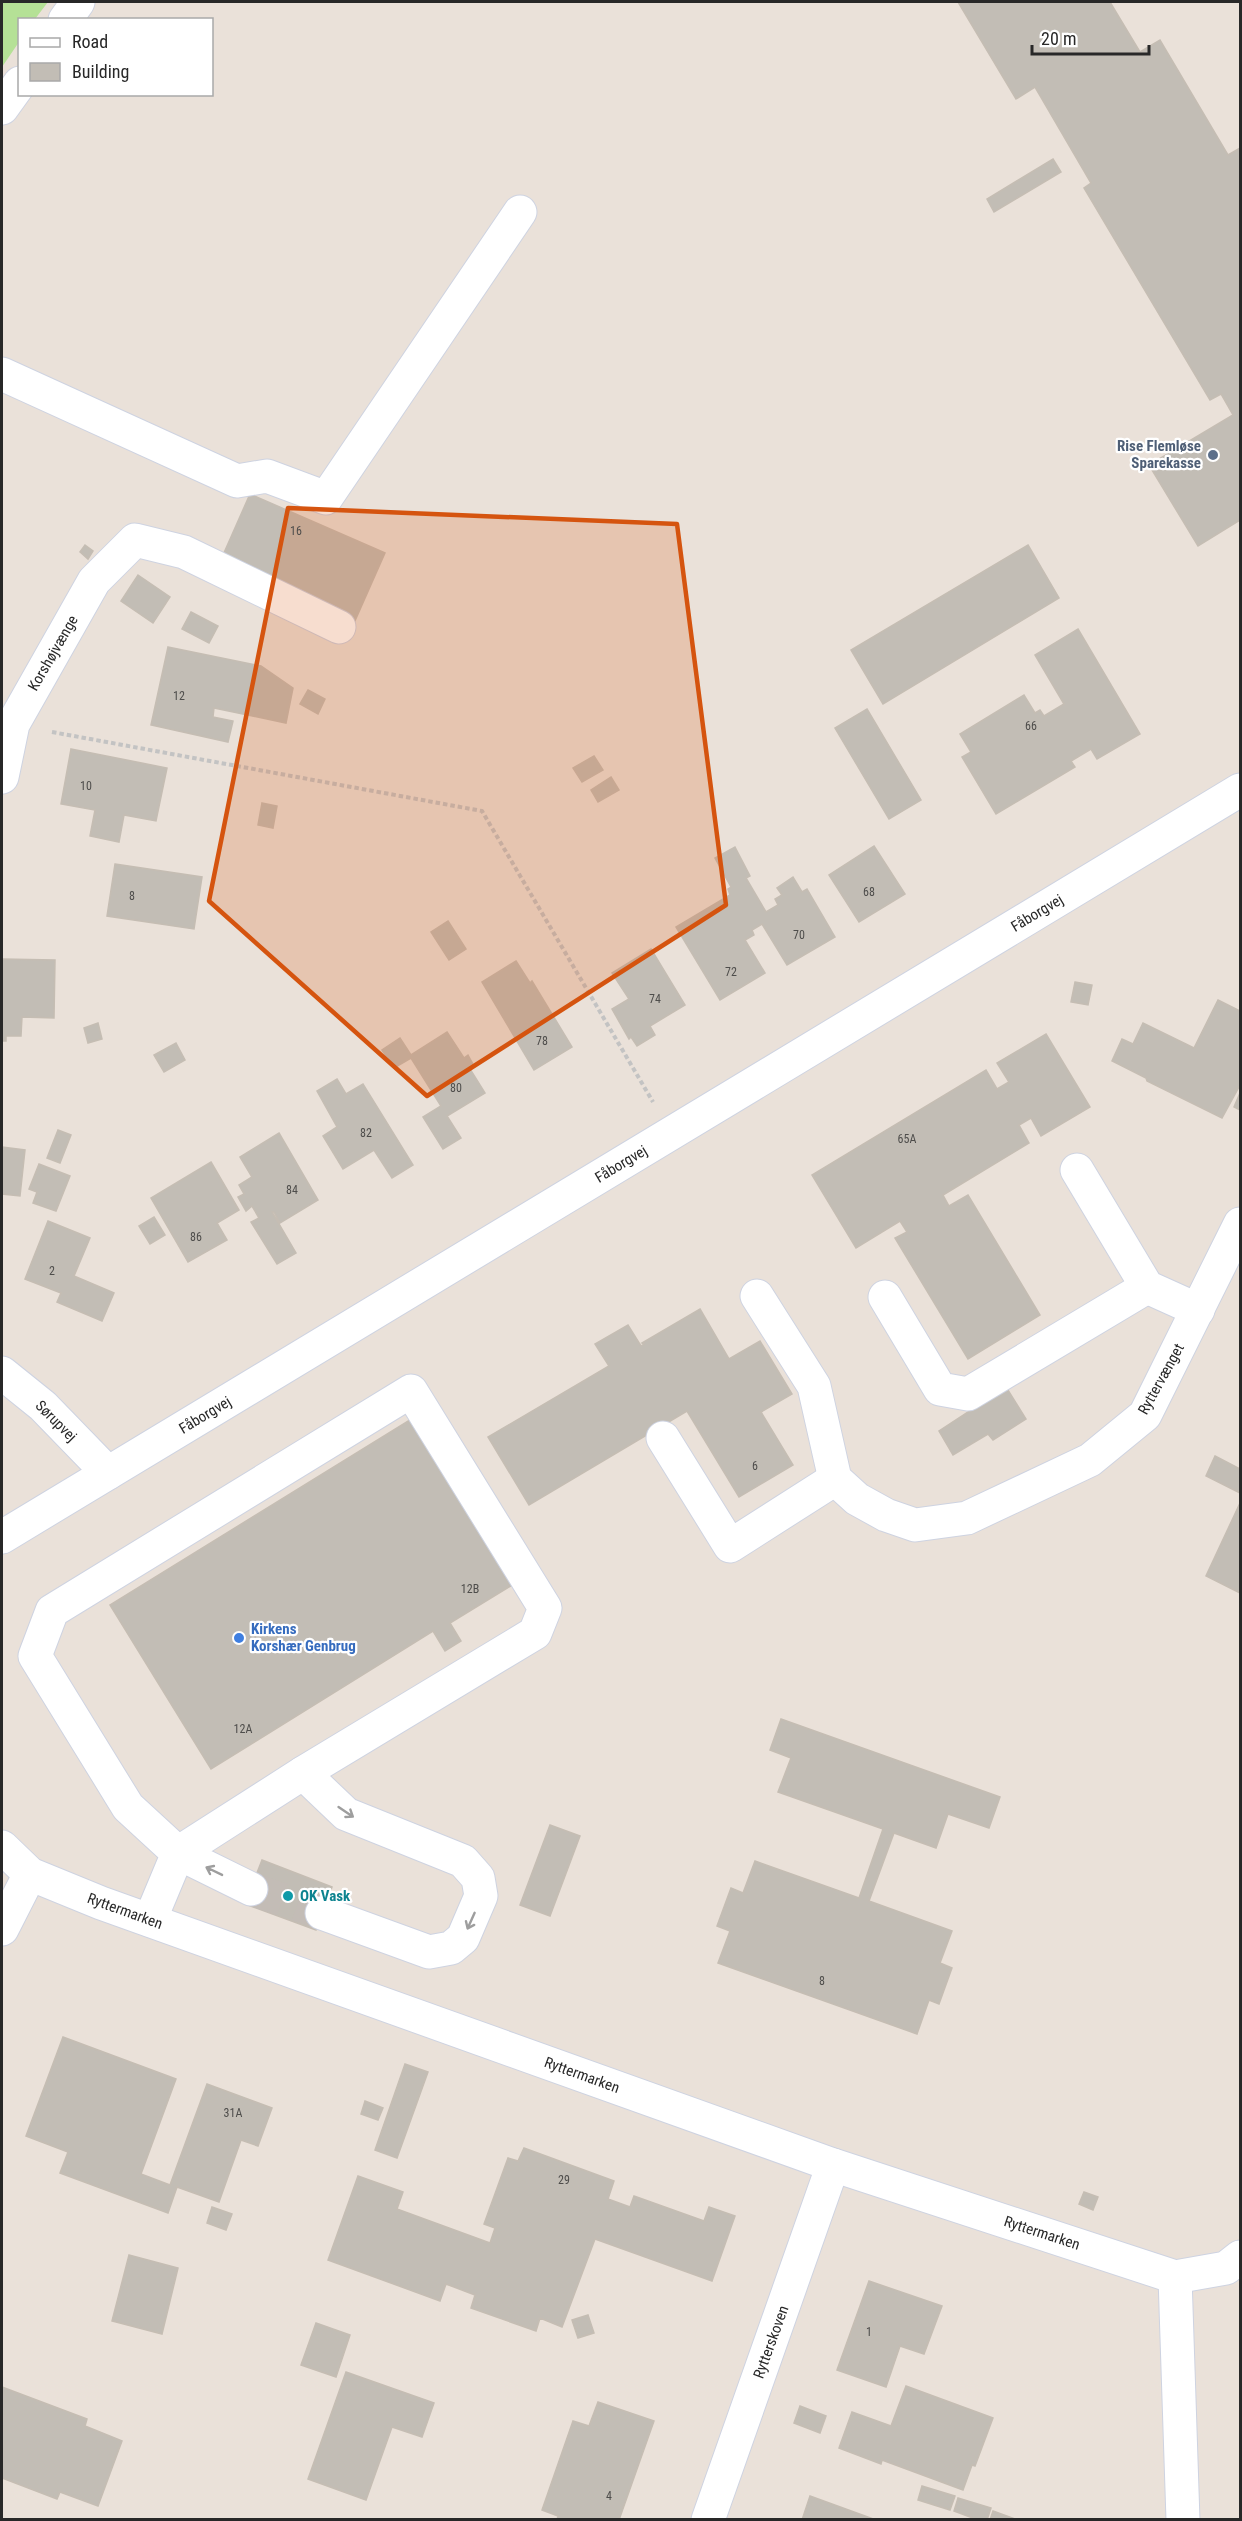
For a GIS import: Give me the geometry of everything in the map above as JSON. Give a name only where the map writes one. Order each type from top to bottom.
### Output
[{"type":"street","points":[[66,18],[78,2]]},
{"type":"street","points":[[2,108],[18,86]]},
{"type":"street","points":[[2,374],[237,481],[267,476],[326,498],[520,212]]},
{"type":"street","name":"Korshøjvænge","points":[[2,777],[7,724],[94,581],[135,540],[184,552],[339,627]]},
{"type":"street","name":"Fåborgvej","points":[[2,1537],[1240,790]]},
{"type":"street","points":[[1077,1170],[1147,1287],[1198,1310]]},
{"type":"street","name":"Ryttervænget","points":[[835,1479],[857,1499],[886,1515],[915,1525],[967,1518],[1090,1460],[1145,1415],[1240,1224]]},
{"type":"street","points":[[885,1297],[940,1389],[968,1394],[1147,1287]]},
{"type":"street","points":[[663,1438],[730,1546],[835,1479],[814,1386],[758,1296]]},
{"type":"street","name":"Sørupvej","points":[[2,1373],[43,1406],[108,1473]]},
{"type":"street","points":[[150,1920],[178,1853],[303,1773],[535,1633],[545,1608],[411,1391],[52,1611],[35,1656],[128,1807],[178,1853],[251,1889]]},
{"type":"street","points":[[303,1773],[346,1814],[463,1861],[478,1878],[481,1896],[463,1938],[451,1948],[429,1952],[322,1913]]},
{"type":"street","name":"Ryttermarken","points":[[2,1847],[30,1874],[150,1920],[833,2165],[1175,2277],[1226,2268],[1240,2257]]},
{"type":"street","points":[[2,1929],[30,1874]]},
{"type":"street","name":"Rytterskoven","points":[[708,2520],[833,2165]]},
{"type":"street","points":[[1175,2277],[1183,2520]]},
{"type":"path","points":[[7,724],[482,811],[671,1133]]},
{"type":"highlighted area","points":[[288,508],[677,524],[726,905],[427,1096],[209,901]]},
{"type":"green space","points":[[2,2],[48,2],[36,18],[18,18],[18,43],[2,67]]},
{"type":"building","points":[[958,2],[1110,2],[1140,52],[1160,40],[1228,155],[1240,148],[1240,520],[1198,546],[1149,465],[1233,415],[1221,394],[1210,400],[1084,188],[1091,183],[1035,87],[1016,99]]},
{"type":"building","points":[[1053,159],[1061,172],[994,212],[987,199]]},
{"type":"building","points":[[250,494],[385,553],[354,623],[219,564]]},
{"type":"building","points":[[85,545],[93,551],[88,559],[80,552]]},
{"type":"building","points":[[1028,545],[1059,598],[883,704],[851,650]]},
{"type":"building","points":[[138,575],[170,597],[153,623],[121,601]]},
{"type":"building","points":[[191,612],[218,626],[209,643],[182,629]]},
{"type":"building","points":[[1078,629],[1140,734],[1097,759],[1091,749],[1071,761],[1075,767],[996,814],[962,757],[971,752],[960,734],[1024,695],[1035,713],[1040,710],[1044,716],[1064,704],[1035,655]]},
{"type":"building","points":[[168,647],[261,666],[293,688],[286,723],[214,708],[213,717],[233,721],[228,742],[151,725]]},
{"type":"building","points":[[308,690],[325,699],[318,714],[300,704]]},
{"type":"building","points":[[867,709],[921,800],[889,819],[835,728]]},
{"type":"building","points":[[71,749],[167,768],[156,821],[124,815],[119,842],[90,836],[95,810],[61,804]]},
{"type":"building","points":[[594,756],[603,770],[582,782],[573,768]]},
{"type":"building","points":[[611,777],[619,790],[598,802],[591,790]]},
{"type":"building","points":[[262,803],[277,806],[273,828],[258,825]]},
{"type":"building","points":[[874,846],[905,894],[859,922],[829,875]]},
{"type":"building","points":[[735,847],[750,876],[746,878],[766,912],[778,905],[775,899],[782,895],[777,888],[793,877],[802,892],[807,889],[835,937],[787,965],[762,924],[752,930],[754,935],[745,940],[765,973],[720,1000],[676,927],[730,895],[728,889],[731,887],[715,858]]},
{"type":"building","points":[[115,864],[202,877],[194,929],[107,916]]},
{"type":"building","points":[[448,921],[466,949],[449,960],[431,932]]},
{"type":"building","points":[[651,949],[685,1005],[650,1026],[655,1035],[637,1046],[631,1037],[629,1039],[612,1009],[629,999],[612,973]]},
{"type":"building","points":[[2,959],[55,960],[54,1018],[22,1017],[21,1036],[6,1036],[6,1041],[2,1041]]},
{"type":"building","points":[[516,961],[530,983],[532,981],[572,1047],[534,1070],[482,982]]},
{"type":"building","points":[[1075,982],[1092,985],[1088,1005],[1071,1002]]},
{"type":"building","points":[[1218,1000],[1240,1011],[1240,1085],[1222,1118],[1112,1061],[1122,1039],[1133,1044],[1143,1023],[1194,1048]]},
{"type":"building","points":[[98,1023],[102,1039],[88,1043],[84,1028]]},
{"type":"building","points":[[447,1032],[464,1058],[468,1055],[474,1066],[470,1069],[485,1093],[447,1116],[461,1138],[443,1149],[423,1117],[441,1106],[411,1058],[394,1068],[382,1050],[400,1038],[411,1055]]},
{"type":"building","points":[[1046,1034],[1090,1107],[1041,1136],[1031,1118],[1019,1125],[1029,1143],[943,1195],[949,1206],[968,1195],[1040,1315],[968,1359],[895,1238],[907,1232],[900,1221],[856,1248],[812,1175],[986,1070],[997,1089],[1009,1082],[997,1063]]},
{"type":"building","points":[[176,1043],[185,1060],[164,1072],[154,1055]]},
{"type":"building","points":[[337,1079],[346,1094],[363,1084],[413,1165],[392,1178],[374,1150],[343,1169],[323,1136],[337,1127],[317,1091]]},
{"type":"building","points":[[1240,1093],[1240,1110],[1234,1107]]},
{"type":"building","points":[[58,1130],[71,1135],[60,1163],[47,1158]]},
{"type":"building","points":[[279,1133],[318,1200],[280,1223],[272,1212],[296,1253],[277,1264],[251,1222],[259,1218],[252,1206],[246,1211],[238,1197],[244,1194],[239,1185],[252,1177],[240,1157]]},
{"type":"building","points":[[2,1147],[25,1150],[20,1196],[2,1194]]},
{"type":"building","points":[[211,1162],[239,1210],[217,1223],[227,1240],[188,1262],[151,1198]]},
{"type":"building","points":[[39,1164],[70,1176],[56,1211],[33,1203],[37,1192],[29,1189]]},
{"type":"building","points":[[154,1217],[165,1235],[150,1244],[139,1226]]},
{"type":"building","points":[[48,1221],[90,1238],[74,1276],[114,1293],[102,1321],[57,1302],[61,1293],[25,1279]]},
{"type":"building","points":[[700,1309],[729,1359],[760,1341],[792,1394],[761,1412],[793,1465],[739,1497],[687,1411],[529,1505],[488,1437],[609,1366],[595,1344],[628,1325],[641,1346],[644,1344],[642,1343]]},
{"type":"building","points":[[1006,1387],[1026,1419],[993,1440],[988,1434],[953,1455],[939,1431]]},
{"type":"building","points":[[413,1418],[514,1584],[450,1623],[461,1641],[445,1651],[433,1631],[211,1769],[110,1605]]},
{"type":"building","points":[[1215,1456],[1240,1469],[1240,1493],[1206,1476]]},
{"type":"building","points":[[1240,1503],[1240,1593],[1206,1576]]},
{"type":"building","points":[[781,1719],[1000,1797],[989,1828],[948,1814],[936,1848],[894,1833],[869,1901],[952,1931],[940,1963],[952,1968],[939,2004],[929,2000],[917,2034],[718,1963],[730,1931],[717,1926],[731,1888],[743,1893],[755,1861],[859,1898],[883,1829],[778,1792],[791,1758],[770,1750]]},
{"type":"building","points":[[550,1825],[580,1836],[550,1916],[520,1905]]},
{"type":"building","name":"OK Vask","points":[[262,1860],[332,1887],[316,1930],[245,1904]]},
{"type":"building","points":[[63,2037],[176,2079],[141,2174],[170,2185],[207,2084],[272,2108],[258,2146],[241,2140],[219,2202],[177,2187],[168,2213],[60,2173],[68,2152],[26,2136]]},
{"type":"building","points":[[405,2064],[428,2072],[397,2158],[375,2150]]},
{"type":"building","points":[[365,2101],[383,2108],[378,2120],[361,2114]]},
{"type":"building","points":[[524,2148],[614,2181],[608,2199],[630,2207],[634,2196],[704,2221],[709,2207],[735,2216],[712,2281],[595,2239],[562,2327],[540,2318],[536,2331],[471,2308],[475,2295],[446,2284],[440,2301],[328,2260],[358,2176],[403,2192],[397,2209],[490,2243],[495,2228],[484,2224],[508,2158],[518,2161]]},
{"type":"building","points":[[1084,2192],[1098,2197],[1093,2210],[1079,2204]]},
{"type":"building","points":[[212,2207],[232,2214],[226,2230],[207,2223]]},
{"type":"building","points":[[129,2255],[178,2268],[162,2334],[112,2321]]},
{"type":"building","points":[[869,2281],[942,2306],[924,2354],[900,2346],[886,2387],[837,2370]]},
{"type":"building","points":[[588,2315],[594,2333],[578,2338],[572,2320]]},
{"type":"building","points":[[316,2323],[350,2335],[336,2377],[301,2365]]},
{"type":"building","points":[[346,2372],[434,2403],[422,2437],[392,2427],[366,2500],[308,2479]]},
{"type":"building","points":[[906,2386],[993,2418],[975,2466],[972,2465],[963,2490],[882,2460],[881,2464],[839,2448],[852,2412],[891,2426]]},
{"type":"building","points":[[2,2387],[87,2419],[85,2426],[122,2441],[98,2506],[60,2492],[57,2499],[2,2478]]},
{"type":"building","points":[[598,2402],[654,2421],[619,2520],[557,2520],[558,2516],[542,2510],[573,2421],[589,2426]]},
{"type":"building","points":[[800,2406],[826,2416],[820,2433],[794,2423]]},
{"type":"building","points":[[922,2486],[955,2496],[950,2510],[918,2500]]},
{"type":"building","points":[[810,2496],[876,2520],[802,2520]]},
{"type":"building","points":[[958,2498],[991,2508],[987,2520],[978,2520],[954,2511]]},
{"type":"building","points":[[993,2511],[1018,2520],[990,2520]]},
{"type":"tunnel","points":[[251,1889],[322,1913]]},
{"type":"place","name":"Rise Flemløse Sparekasse","points":[[1213,455]]},
{"type":"place","name":"Kirkens Korshær Genbrug","points":[[239,1638]]},
{"type":"place","name":"OK Vask","points":[[288,1896]]}]
